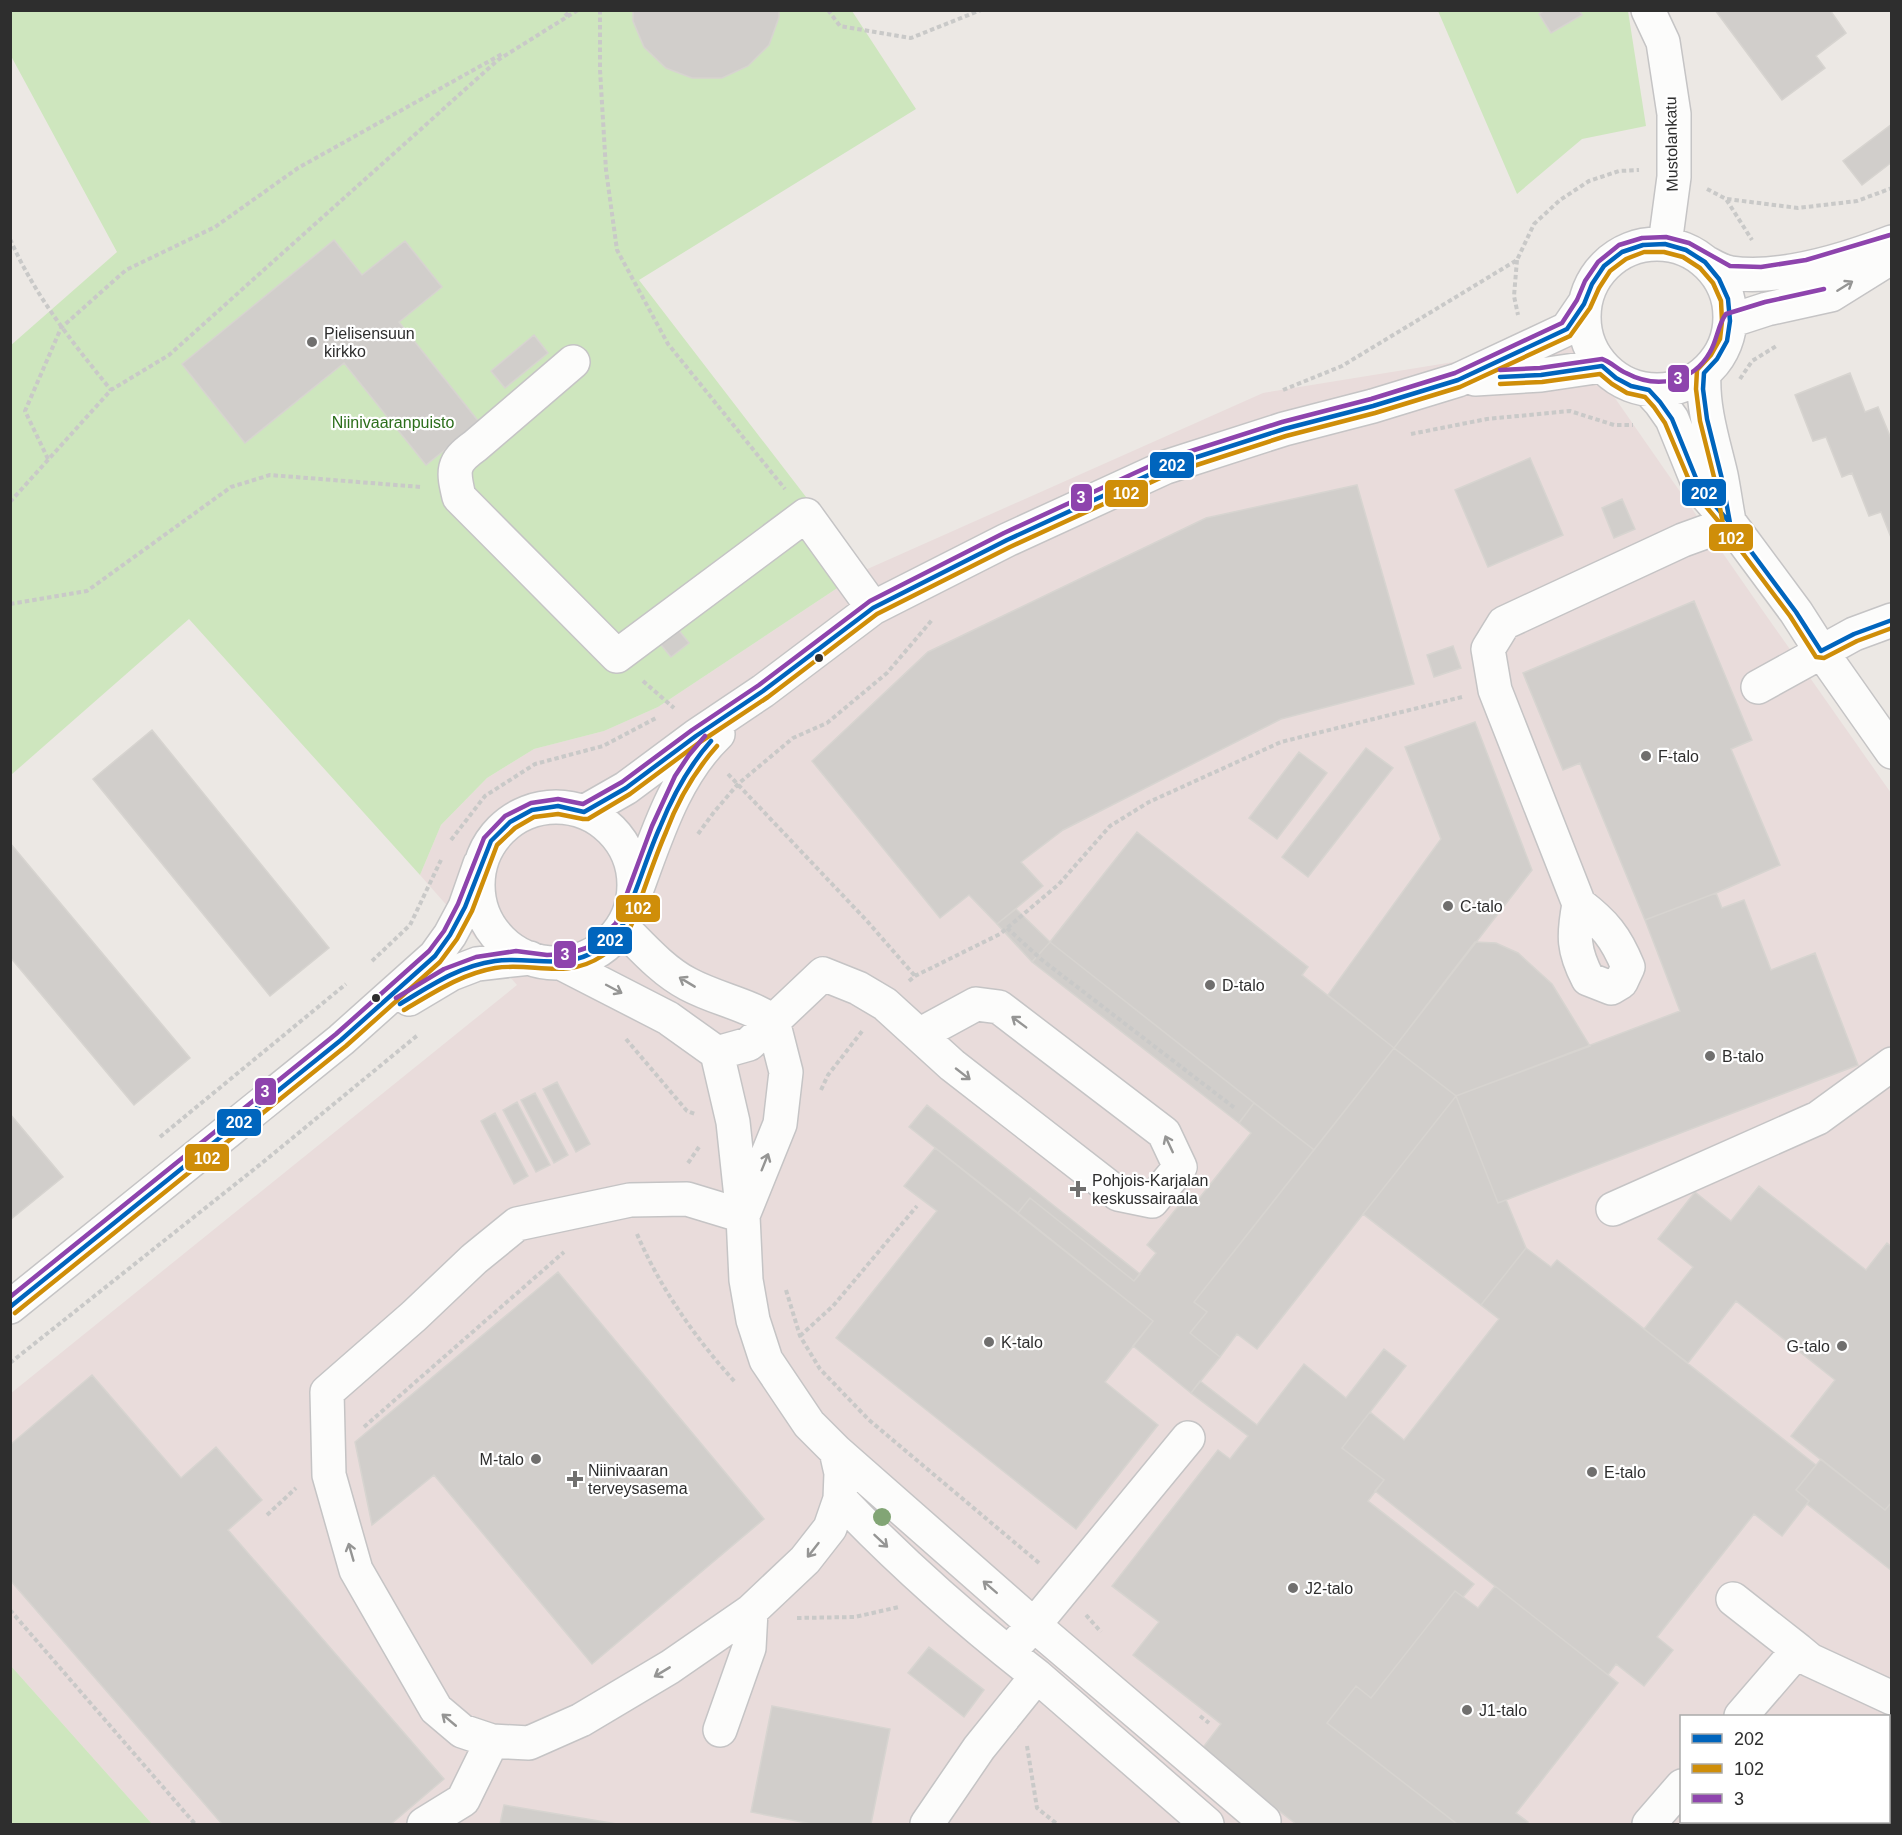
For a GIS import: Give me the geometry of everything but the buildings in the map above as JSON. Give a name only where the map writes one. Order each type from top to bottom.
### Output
[{"type":"street","name":"Mustolankatu","points":[[1648,10],[1663,42],[1674,114],[1674,177],[1665,244]]},
{"type":"street","points":[[584,812],[626,788],[696,736],[763,691],[873,608],[1007,540],[1166,467],[1284,429],[1373,406],[1458,380],[1567,329],[1584,304],[1592,284],[1604,266],[1622,252],[1643,245],[1665,244],[1686,250],[1728,273],[1761,275],[1808,267],[1892,242]]},
{"type":"street","points":[[1730,321],[1767,309],[1831,295],[1892,257]]},
{"type":"street","points":[[1584,304],[1584,327],[1590,348],[1602,366],[1616,378],[1631,386],[1649,390],[1669,390],[1688,384],[1704,373],[1717,359],[1727,341],[1730,321],[1728,299],[1719,279],[1705,262]]},
{"type":"street","points":[[573,362],[462,455],[454,473],[459,497],[617,656],[806,515],[873,608]]},
{"type":"street","points":[[1458,380],[1541,375],[1602,366]]},
{"type":"street","points":[[1704,373],[1703,389],[1707,419],[1730,523]]},
{"type":"street","points":[[1649,390],[1672,419],[1700,488],[1730,523],[1796,612],[1892,752]]},
{"type":"street","points":[[1579,904],[1495,690],[1488,649],[1504,623],[1683,540],[1730,523]]},
{"type":"street","points":[[1758,687],[1854,634],[1892,620]]},
{"type":"street","points":[[341,1040],[451,974],[477,964],[580,959],[596,952],[610,941],[626,916],[675,792],[704,748],[763,691]]},
{"type":"street","points":[[10,1307],[341,1040],[435,956],[450,935],[465,907],[480,864],[491,841],[510,822],[532,810],[558,806],[584,812],[609,826],[619,837],[632,863],[634,892],[626,916]]},
{"type":"street","points":[[480,864],[478,888],[482,910],[493,931],[509,948],[546,961],[669,1018],[717,1053],[733,1122],[743,1216],[746,1280],[753,1320],[766,1360],[809,1424],[836,1451],[1034,1625],[1264,1821],[1261,1824]]},
{"type":"street","points":[[626,916],[664,967],[686,984],[758,1011],[773,1021],[786,1072],[780,1124],[743,1216]]},
{"type":"street","points":[[717,1053],[749,1044],[823,974],[858,988],[885,1004],[919,1035],[952,1065],[1118,1194],[1152,1201],[1180,1167],[1164,1133],[999,1007],[976,1004],[919,1035]]},
{"type":"street","points":[[1613,1209],[1818,1118],[1892,1064]]},
{"type":"street","points":[[743,1216],[687,1199],[630,1200],[517,1224],[474,1258],[414,1316],[327,1392],[329,1475],[356,1570],[436,1709],[462,1731],[492,1741],[529,1743],[581,1720],[670,1667],[751,1611],[805,1560],[830,1528],[840,1499],[841,1473],[836,1451]]},
{"type":"street","points":[[1007,1653],[1064,1590],[1188,1438]]},
{"type":"street","points":[[840,1499],[877,1537],[1007,1653],[1027,1688],[1207,1824]]},
{"type":"street","points":[[1733,1599],[1810,1660],[1892,1698]]},
{"type":"street","points":[[720,1730],[749,1648],[751,1611]]},
{"type":"street","points":[[1742,1715],[1798,1650]]},
{"type":"street","points":[[927,1824],[979,1748],[1027,1688]]},
{"type":"street","points":[[424,1824],[463,1800],[492,1741]]},
{"type":"street","points":[[1649,1824],[1680,1788]]},
{"type":"path","points":[[48,459],[26,411],[61,328],[126,270],[215,227],[298,168],[559,22],[571,10]]},
{"type":"path","points":[[10,502],[111,390],[169,355],[498,60],[578,10]]},
{"type":"path","points":[[600,10],[600,69],[606,170],[617,250],[668,344],[806,515]]},
{"type":"path","points":[[828,10],[840,26],[911,38],[981,10]]},
{"type":"path","points":[[1342,366],[1517,260],[1534,224],[1560,200],[1589,181],[1618,171],[1644,170],[1693,182],[1726,199],[1798,208],[1857,201],[1892,188]]},
{"type":"path","points":[[1726,199],[1756,246]]},
{"type":"path","points":[[10,239],[24,271],[61,328],[111,390]]},
{"type":"path","points":[[1410,434],[1487,419],[1570,411],[1614,425],[1641,425],[1672,419]]},
{"type":"path","points":[[10,604],[87,591],[231,487],[270,475],[431,488],[459,497]]},
{"type":"path","points":[[695,839],[738,784],[793,738],[827,723],[887,673],[936,616]]},
{"type":"path","points":[[704,748],[867,921],[915,976]]},
{"type":"path","points":[[1007,928],[1042,960],[1236,1109]]},
{"type":"path","points":[[156,1140],[347,983]]},
{"type":"path","points":[[10,1363],[262,1163],[424,1029]]},
{"type":"path","points":[[623,1037],[631,1043],[687,1111],[698,1115]]},
{"type":"path","points":[[686,1165],[705,1139]]},
{"type":"path","points":[[724,1370],[766,1360],[800,1336],[832,1306],[917,1206]]},
{"type":"path","points":[[267,1515],[568,1249]]},
{"type":"path","points":[[1039,1563],[1103,1634]]},
{"type":"path","points":[[751,1611],[792,1618],[855,1617],[907,1605]]},
{"type":"path","points":[[10,1610],[195,1824]]},
{"type":"path","points":[[1027,1688],[1026,1734],[1037,1808],[1057,1824]]},
{"type":"path","points":[[1200,1716],[1209,1723]]},
{"type":"shaded area","name":"Pohjois-Karjalan keskussairaala","points":[[1576,342],[1891,793],[1891,1824],[152,1824],[11,1666],[10,1394],[517,985],[420,875],[441,825],[487,778],[534,749],[604,731],[658,707],[863,571],[1263,393]]},
{"type":"green space","name":"Niinivaaranpuisto","points":[[11,11],[852,11],[916,109],[639,280],[863,571],[658,707],[604,731],[534,749],[487,778],[441,825],[420,875],[189,619],[11,775],[10,346],[117,252],[11,56]]},
{"type":"green space","points":[[1438,11],[1628,11],[1646,126],[1582,139],[1517,194]]},
{"type":"green space","points":[[11,1666],[152,1824],[11,1824]]},
{"type":"transit line","name":"3","points":[[10,1297],[336,1034],[429,951],[444,931],[458,904],[484,838],[505,816],[531,803],[558,799],[583,804],[622,782],[692,730],[759,685],[870,601],[1004,533],[1163,460],[1282,422],[1371,399],[1455,373],[1562,323],[1598,262],[1619,245],[1642,238],[1666,237],[1689,243],[1730,266],[1761,267],[1806,260],[1890,235]]},
{"type":"transit line","name":"202","points":[[10,1307],[341,1040],[435,956],[450,935],[465,907],[491,841],[510,822],[532,810],[558,806],[584,812],[626,788],[696,736],[763,691],[873,608],[1007,540],[1166,467],[1284,429],[1373,406],[1458,380],[1567,329],[1584,304],[1592,284],[1604,266],[1622,252],[1643,245],[1665,244],[1686,250],[1705,262],[1719,279],[1728,299],[1730,321],[1727,341],[1717,359],[1704,373],[1703,389],[1707,419],[1730,523]]},
{"type":"transit line","name":"102","points":[[15,1313],[346,1046],[440,962],[457,939],[472,911],[497,845],[515,828],[534,817],[558,814],[588,819],[630,794],[700,742],[768,697],[877,614],[1010,547],[1169,474],[1286,436],[1375,413],[1460,387],[1570,336],[1590,308],[1610,271],[1626,259],[1644,252],[1664,252],[1683,257],[1700,268],[1713,283],[1721,301],[1720,339],[1711,355],[1697,370],[1696,389],[1700,421],[1723,524]]},
{"type":"transit line","name":"3","points":[[1500,370],[1540,368],[1602,359],[1638,378],[1661,382],[1673,380],[1694,371],[1703,362],[1712,348],[1726,314],[1765,302],[1824,289]]},
{"type":"transit line","name":"202","points":[[1500,377],[1541,375],[1602,366],[1616,378],[1631,386],[1649,390],[1672,419],[1700,488],[1730,523],[1796,612],[1821,651],[1854,634],[1892,620]]},
{"type":"transit line","name":"102","points":[[1500,384],[1542,382],[1600,374],[1627,393],[1645,397],[1665,423],[1694,492],[1790,616],[1816,657],[1824,658],[1857,641],[1892,628]]},
{"type":"transit line","name":"3","points":[[396,998],[444,969],[476,957],[516,951],[547,955],[568,954],[586,948],[602,937],[616,923],[652,826],[675,776],[705,736]]},
{"type":"transit line","name":"202","points":[[400,1004],[422,990],[469,967],[508,960],[572,960],[585,956],[606,943],[618,932],[625,921],[653,844],[676,793],[688,771],[711,741]]},
{"type":"transit line","name":"102","points":[[404,1010],[448,985],[483,971],[509,967],[549,969],[575,967],[589,963],[613,948],[632,924],[659,849],[681,798],[694,776],[717,746]]},
{"type":"place","name":"Pielisensuun kirkko","points":[[312,342]]},
{"type":"place","name":"F-talo","points":[[1646,756]]},
{"type":"place","name":"C-talo","points":[[1448,906]]},
{"type":"place","name":"D-talo","points":[[1210,985]]},
{"type":"place","name":"B-talo","points":[[1710,1056]]},
{"type":"place","name":"Pohjois-Karjalan keskussairaala","points":[[1078,1189]]},
{"type":"place","name":"K-talo","points":[[989,1342]]},
{"type":"place","name":"G-talo","points":[[1842,1346]]},
{"type":"place","name":"M-talo","points":[[536,1459]]},
{"type":"place","name":"E-talo","points":[[1592,1472]]},
{"type":"place","name":"Niinivaaran terveysasema","points":[[575,1479]]},
{"type":"place","name":"J2-talo","points":[[1293,1588]]},
{"type":"place","name":"J1-talo","points":[[1467,1710]]}]
